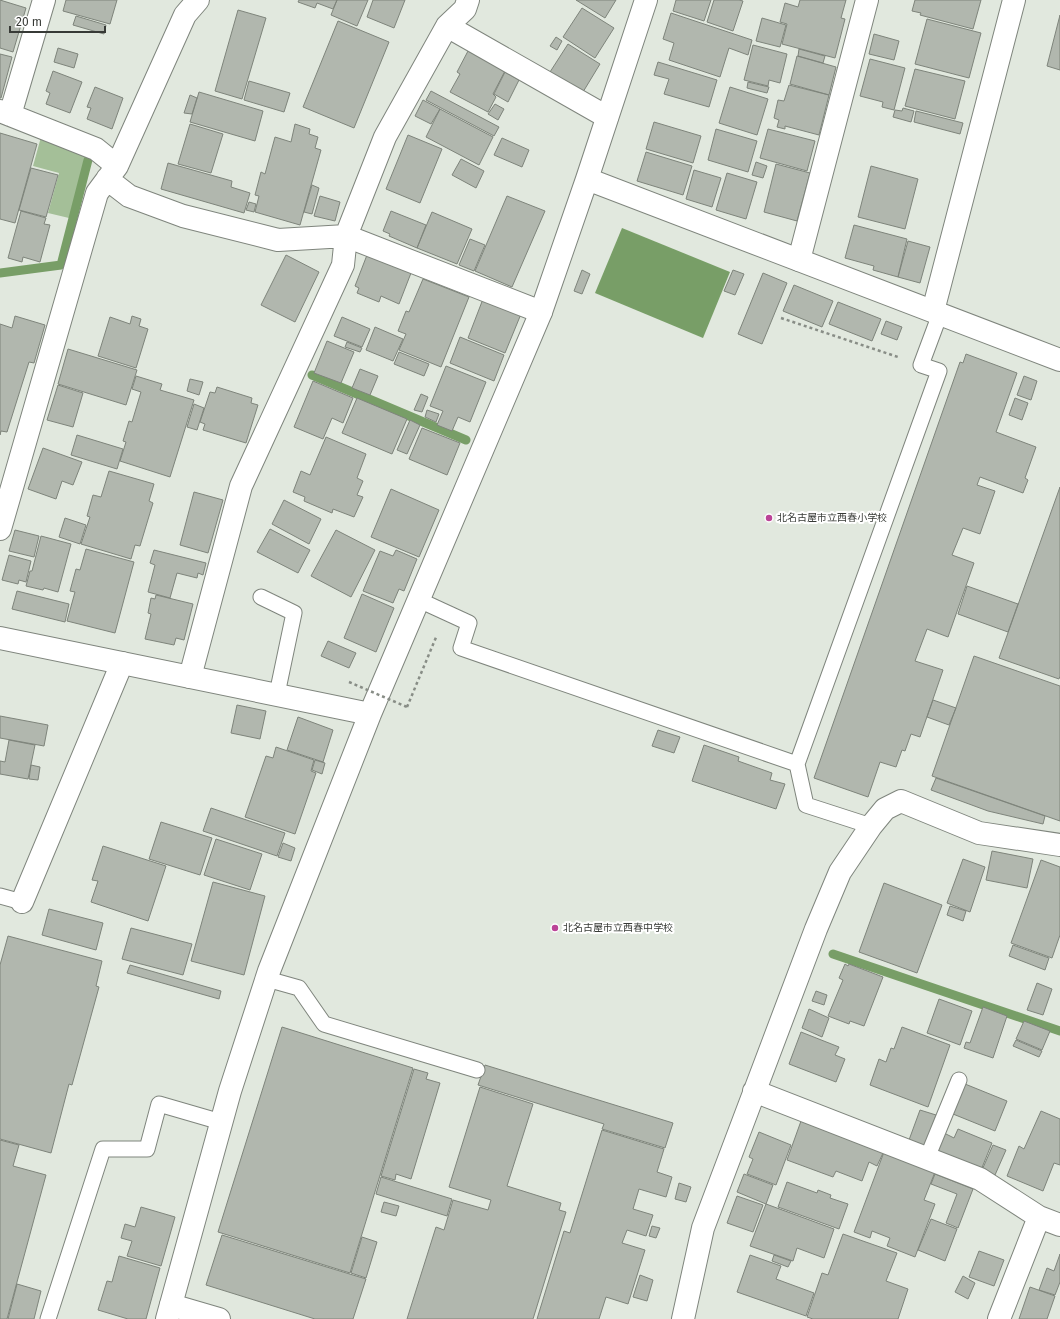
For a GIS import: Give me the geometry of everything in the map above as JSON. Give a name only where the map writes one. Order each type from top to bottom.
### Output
[{"type":"street","points":[[44,0],[5,113],[96,149],[129,196],[183,216],[278,240],[346,236],[541,312]]},
{"type":"street","points":[[0,529],[97,193],[112,172],[185,15],[198,0]]},
{"type":"street","points":[[190,677],[241,486],[343,265],[346,236],[386,138],[447,26],[465,9],[468,0]]},
{"type":"street","points":[[219,1319],[169,1312],[230,1091],[267,979],[370,714],[541,312],[646,0]]},
{"type":"street","points":[[799,260],[867,0]]},
{"type":"street","points":[[937,312],[1014,0]]},
{"type":"street","points":[[447,26],[607,117]]},
{"type":"street","points":[[587,178],[1060,360]]},
{"type":"street","points":[[0,638],[370,714]]},
{"type":"street","points":[[22,902],[122,663]]},
{"type":"street","points":[[683,1319],[703,1228],[754,1091],[816,929],[840,872],[871,826],[885,809],[901,801],[978,833],[1060,845]]},
{"type":"street","points":[[754,1091],[980,1179],[1039,1217],[1060,1225]]},
{"type":"street","points":[[999,1319],[1039,1217]]},
{"type":"lane","points":[[871,826],[806,805],[797,764],[939,372],[921,365],[937,312]]},
{"type":"lane","points":[[261,597],[294,613],[277,694]]},
{"type":"lane","points":[[419,600],[470,623],[461,648],[797,764]]},
{"type":"lane","points":[[0,896],[22,902]]},
{"type":"lane","points":[[267,979],[299,988],[324,1024],[477,1070]]},
{"type":"lane","points":[[927,1158],[959,1080]]},
{"type":"lane","points":[[48,1319],[102,1149],[147,1149],[159,1104],[221,1122]]},
{"type":"path","points":[[781,318],[921,365]]},
{"type":"path","points":[[349,682],[407,707],[429,655]]},
{"type":"shaded area","points":[[41,137],[87,155],[69,218],[48,213],[59,173],[33,166]]},
{"type":"shaded area","points":[[622,228],[730,272],[703,338],[595,293]]},
{"type":"building","points":[[0,0],[26,8],[13,52],[0,48]]},
{"type":"building","points":[[66,0],[117,0],[110,24],[63,11]]},
{"type":"building","points":[[299,0],[337,0],[333,9],[317,3],[315,8],[298,2]]},
{"type":"building","points":[[337,0],[368,0],[357,26],[331,15]]},
{"type":"building","points":[[373,0],[405,0],[394,28],[367,17]]},
{"type":"building","points":[[576,0],[616,0],[605,18]]},
{"type":"building","points":[[676,0],[711,0],[704,21],[673,11]]},
{"type":"building","points":[[714,0],[743,1],[733,31],[707,22]]},
{"type":"building","points":[[800,0],[846,0],[841,18],[845,19],[835,58],[782,44],[787,24],[780,22],[785,3],[798,7]]},
{"type":"building","points":[[915,0],[981,0],[973,29],[920,15],[921,13],[912,11]]},
{"type":"building","points":[[582,8],[614,28],[595,58],[563,37]]},
{"type":"building","points":[[238,10],[266,18],[242,99],[215,91]]},
{"type":"building","points":[[671,13],[752,40],[748,55],[729,48],[720,77],[669,60],[674,43],[663,39]]},
{"type":"building","points":[[1060,15],[1060,70],[1047,66]]},
{"type":"building","points":[[76,16],[106,25],[104,34],[73,25]]},
{"type":"building","points":[[762,18],[786,25],[780,47],[756,41]]},
{"type":"building","points":[[927,19],[981,33],[969,78],[915,64]]},
{"type":"building","points":[[338,21],[389,42],[354,128],[303,107]]},
{"type":"building","points":[[874,34],[899,41],[894,60],[869,54]]},
{"type":"building","points":[[556,37],[562,41],[557,50],[550,46]]},
{"type":"building","points":[[568,44],[600,64],[583,92],[550,72]]},
{"type":"building","points":[[753,45],[787,54],[780,83],[769,80],[768,86],[744,80]]},
{"type":"building","points":[[58,48],[78,54],[74,68],[54,62]]},
{"type":"building","points":[[799,49],[825,56],[823,63],[798,56]]},
{"type":"building","points":[[468,51],[505,71],[493,94],[496,97],[488,112],[450,92],[460,74],[457,72]]},
{"type":"building","points":[[0,54],[12,57],[1,98],[0,98]]},
{"type":"building","points":[[797,56],[836,67],[829,95],[790,84]]},
{"type":"building","points":[[870,59],[905,68],[894,110],[882,107],[883,102],[860,96]]},
{"type":"building","points":[[658,62],[717,80],[709,107],[664,94],[669,79],[654,75]]},
{"type":"building","points":[[915,69],[965,81],[955,119],[905,106]]},
{"type":"building","points":[[53,71],[82,82],[70,113],[46,104],[50,93],[46,91]]},
{"type":"building","points":[[505,72],[519,80],[508,102],[494,94]]},
{"type":"building","points":[[249,81],[290,93],[284,112],[244,100]]},
{"type":"building","points":[[748,82],[769,87],[767,93],[747,88]]},
{"type":"building","points":[[789,85],[829,95],[819,135],[785,126],[785,129],[777,127],[779,120],[774,118],[778,100],[784,101]]},
{"type":"building","points":[[95,87],[123,98],[112,129],[87,119],[91,108],[87,107]]},
{"type":"building","points":[[730,87],[768,99],[757,135],[719,123]]},
{"type":"building","points":[[431,91],[499,127],[494,136],[426,100]]},
{"type":"building","points":[[199,92],[263,111],[255,141],[190,122]]},
{"type":"building","points":[[190,95],[197,98],[192,114],[184,113]]},
{"type":"building","points":[[423,100],[440,109],[431,124],[415,116]]},
{"type":"building","points":[[495,104],[504,109],[498,120],[488,114]]},
{"type":"building","points":[[903,108],[914,111],[911,122],[893,117],[895,110],[902,111]]},
{"type":"building","points":[[440,109],[493,137],[479,165],[426,137]]},
{"type":"building","points":[[916,111],[963,123],[960,134],[914,122]]},
{"type":"building","points":[[654,122],[701,136],[693,163],[646,149]]},
{"type":"building","points":[[190,124],[223,134],[211,173],[178,164]]},
{"type":"building","points":[[295,124],[310,129],[309,134],[318,137],[315,148],[321,150],[300,225],[255,212],[259,196],[255,195],[261,172],[265,174],[275,137],[291,142]]},
{"type":"building","points":[[716,129],[757,141],[748,172],[708,160]]},
{"type":"building","points":[[768,129],[815,141],[807,171],[760,158]]},
{"type":"building","points":[[0,133],[37,144],[15,223],[0,219]]},
{"type":"building","points":[[408,135],[442,149],[420,203],[386,189]]},
{"type":"building","points":[[502,138],[529,150],[522,167],[494,155]]},
{"type":"building","points":[[646,152],[692,166],[683,195],[637,181]]},
{"type":"building","points":[[461,159],[484,171],[476,188],[452,175]]},
{"type":"building","points":[[756,162],[767,166],[763,178],[752,175]]},
{"type":"building","points":[[168,163],[232,181],[231,187],[250,193],[244,213],[161,189]]},
{"type":"building","points":[[776,164],[810,173],[797,221],[764,212]]},
{"type":"building","points":[[871,166],[918,179],[905,229],[858,217]]},
{"type":"building","points":[[31,168],[58,175],[46,217],[19,210]]},
{"type":"building","points":[[694,170],[721,178],[712,207],[686,199]]},
{"type":"building","points":[[727,173],[757,182],[746,219],[716,210]]},
{"type":"building","points":[[312,185],[319,188],[312,214],[304,212]]},
{"type":"building","points":[[320,196],[340,202],[335,221],[314,216]]},
{"type":"building","points":[[507,196],[545,211],[512,287],[475,271]]},
{"type":"building","points":[[249,202],[256,204],[254,212],[246,210]]},
{"type":"building","points":[[21,211],[46,218],[44,224],[50,225],[40,262],[23,257],[22,262],[8,258]]},
{"type":"building","points":[[391,211],[426,225],[417,248],[389,236],[390,234],[383,231]]},
{"type":"building","points":[[432,212],[472,229],[457,264],[417,248]]},
{"type":"building","points":[[854,225],[907,239],[898,277],[873,270],[874,266],[845,258]]},
{"type":"building","points":[[470,239],[485,245],[474,271],[459,265]]},
{"type":"building","points":[[908,241],[930,247],[920,283],[898,277]]},
{"type":"building","points":[[286,255],[319,272],[295,322],[261,305]]},
{"type":"building","points":[[367,255],[411,273],[399,304],[381,296],[379,302],[357,293],[359,288],[355,286]]},
{"type":"building","points":[[582,270],[590,274],[582,294],[574,291]]},
{"type":"building","points":[[733,270],[744,274],[735,295],[724,291]]},
{"type":"building","points":[[763,273],[787,283],[762,344],[738,334]]},
{"type":"building","points":[[423,279],[469,297],[441,367],[399,350],[406,334],[398,331],[406,311],[409,312]]},
{"type":"building","points":[[794,285],[833,301],[822,327],[783,311]]},
{"type":"building","points":[[483,299],[521,314],[505,353],[468,338]]},
{"type":"building","points":[[838,302],[881,319],[872,341],[829,324]]},
{"type":"building","points":[[15,316],[45,325],[34,363],[29,362],[7,432],[1,431],[0,435],[0,324],[12,328]]},
{"type":"building","points":[[132,316],[141,319],[139,326],[148,329],[136,368],[98,356],[110,317],[130,324]]},
{"type":"building","points":[[342,317],[370,329],[362,347],[334,336]]},
{"type":"building","points":[[886,321],[902,327],[897,340],[881,334]]},
{"type":"building","points":[[375,327],[403,339],[393,361],[366,350]]},
{"type":"building","points":[[460,337],[504,355],[494,381],[450,363]]},
{"type":"building","points":[[327,341],[354,352],[341,383],[314,373]]},
{"type":"building","points":[[347,342],[362,348],[360,352],[345,347]]},
{"type":"building","points":[[68,349],[137,370],[126,405],[58,384]]},
{"type":"building","points":[[399,352],[429,364],[424,376],[394,364]]},
{"type":"building","points":[[966,354],[1017,373],[996,432],[1036,447],[1025,478],[1028,480],[1023,493],[980,477],[977,485],[995,491],[980,534],[963,528],[952,555],[974,563],[948,637],[927,629],[915,661],[943,670],[920,737],[911,734],[905,751],[902,750],[896,767],[880,762],[868,797],[814,778],[960,362],[963,363]]},
{"type":"building","points":[[446,366],[486,382],[470,422],[458,417],[452,431],[437,425],[443,411],[430,406]]},
{"type":"building","points":[[360,369],[378,376],[370,395],[352,388]]},
{"type":"building","points":[[136,376],[162,384],[160,390],[194,400],[170,477],[120,461],[126,442],[123,441],[129,421],[132,422],[141,392],[132,389]]},
{"type":"building","points":[[1024,376],[1037,381],[1031,400],[1017,395]]},
{"type":"building","points":[[190,379],[203,382],[199,395],[187,391]]},
{"type":"building","points":[[313,381],[353,398],[343,423],[332,418],[323,439],[294,427]]},
{"type":"building","points":[[58,385],[83,393],[73,427],[47,420]]},
{"type":"building","points":[[217,387],[252,398],[251,403],[258,405],[246,443],[203,430],[205,424],[200,422],[210,392],[215,393]]},
{"type":"building","points":[[421,394],[428,397],[422,412],[414,410]]},
{"type":"building","points":[[357,398],[407,419],[392,454],[342,433]]},
{"type":"building","points":[[1015,398],[1028,403],[1022,420],[1009,415]]},
{"type":"building","points":[[194,404],[204,408],[197,430],[187,427]]},
{"type":"building","points":[[427,410],[439,414],[436,422],[425,417]]},
{"type":"building","points":[[410,420],[420,425],[407,454],[397,450]]},
{"type":"building","points":[[422,428],[460,443],[447,475],[409,459]]},
{"type":"building","points":[[77,435],[123,449],[117,469],[71,455]]},
{"type":"building","points":[[326,437],[366,454],[357,478],[363,481],[357,495],[363,497],[354,517],[333,509],[332,513],[304,501],[305,497],[293,492],[301,471],[310,475]]},
{"type":"building","points":[[43,448],[82,462],[73,485],[62,481],[56,499],[28,489]]},
{"type":"building","points":[[109,471],[154,484],[149,501],[153,503],[140,546],[135,545],[131,559],[81,544],[90,517],[87,516],[93,495],[101,497]]},
{"type":"building","points":[[1060,487],[1060,676],[1059,679],[999,658]]},
{"type":"building","points":[[391,489],[439,510],[419,557],[371,537]]},
{"type":"building","points":[[194,492],[223,500],[208,553],[180,545]]},
{"type":"building","points":[[284,500],[321,519],[309,544],[272,524]]},
{"type":"building","points":[[65,518],[86,525],[80,544],[59,537]]},
{"type":"building","points":[[270,529],[310,550],[298,573],[257,552]]},
{"type":"building","points":[[15,530],[39,536],[34,557],[9,551]]},
{"type":"building","points":[[336,530],[375,550],[351,597],[311,576]]},
{"type":"building","points":[[41,536],[71,544],[58,592],[44,588],[43,590],[26,586],[30,571],[32,571]]},
{"type":"building","points":[[86,549],[134,562],[115,633],[67,621],[75,592],[70,591],[76,569],[80,570]]},
{"type":"building","points":[[154,550],[206,563],[203,575],[198,573],[197,578],[177,573],[170,598],[148,592],[155,565],[150,563]]},
{"type":"building","points":[[396,550],[417,559],[404,591],[399,589],[393,603],[363,591],[380,551],[393,556]]},
{"type":"building","points":[[9,555],[31,561],[26,582],[19,580],[18,584],[2,580]]},
{"type":"building","points":[[967,586],[1018,604],[1008,632],[958,614]]},
{"type":"building","points":[[17,591],[69,604],[65,622],[12,609]]},
{"type":"building","points":[[362,594],[394,608],[376,652],[344,638]]},
{"type":"building","points":[[156,595],[193,604],[184,640],[176,638],[174,645],[145,639],[151,614],[148,613],[151,598],[155,599]]},
{"type":"building","points":[[328,641],[356,653],[349,668],[321,656]]},
{"type":"building","points":[[974,656],[1060,686],[1060,821],[932,776]]},
{"type":"building","points":[[933,700],[956,708],[949,725],[927,717]]},
{"type":"building","points":[[237,705],[266,711],[260,739],[231,733]]},
{"type":"building","points":[[0,716],[48,725],[44,746],[0,738]]},
{"type":"building","points":[[298,717],[333,730],[323,762],[287,750]]},
{"type":"building","points":[[658,730],[680,737],[674,753],[652,746]]},
{"type":"building","points":[[9,740],[35,745],[28,779],[0,774],[0,761],[5,762]]},
{"type":"building","points":[[704,745],[739,757],[738,761],[772,773],[770,780],[785,784],[776,809],[692,781]]},
{"type":"building","points":[[276,747],[314,760],[311,771],[316,773],[295,834],[245,817],[266,756],[273,758]]},
{"type":"building","points":[[315,760],[325,763],[322,774],[312,770]]},
{"type":"building","points":[[31,765],[40,767],[38,780],[29,779]]},
{"type":"building","points":[[936,778],[1045,816],[1043,824],[988,811],[931,790]]},
{"type":"building","points":[[211,808],[285,833],[277,856],[203,831]]},
{"type":"building","points":[[161,822],[212,838],[200,875],[149,859]]},
{"type":"building","points":[[216,839],[262,854],[250,890],[204,875]]},
{"type":"building","points":[[283,843],[295,848],[291,861],[278,857]]},
{"type":"building","points":[[103,846],[166,866],[148,921],[91,902],[98,881],[92,880]]},
{"type":"building","points":[[992,851],[1033,859],[1027,888],[986,880]]},
{"type":"building","points":[[963,859],[985,867],[970,912],[947,903]]},
{"type":"building","points":[[1041,860],[1060,867],[1060,935],[1052,958],[1011,943]]},
{"type":"building","points":[[213,882],[265,896],[244,975],[191,961]]},
{"type":"building","points":[[884,883],[942,905],[917,973],[859,952]]},
{"type":"building","points":[[950,906],[966,911],[963,921],[947,915]]},
{"type":"building","points":[[49,909],[103,923],[96,950],[42,935]]},
{"type":"building","points":[[131,928],[192,944],[183,975],[122,959]]},
{"type":"building","points":[[8,936],[102,961],[96,986],[99,987],[72,1085],[69,1084],[51,1153],[0,1139],[0,965]]},
{"type":"building","points":[[1013,945],[1049,958],[1045,970],[1009,956]]},
{"type":"building","points":[[845,964],[848,966],[849,964],[883,977],[864,1026],[850,1021],[849,1024],[828,1016],[843,980],[839,978]]},
{"type":"building","points":[[130,965],[221,991],[219,999],[127,973]]},
{"type":"building","points":[[1037,983],[1052,989],[1043,1015],[1027,1010]]},
{"type":"building","points":[[816,991],[827,995],[824,1005],[812,1001]]},
{"type":"building","points":[[939,999],[972,1011],[960,1045],[927,1033]]},
{"type":"building","points":[[983,1007],[1007,1016],[993,1058],[964,1048],[966,1042],[970,1043]]},
{"type":"building","points":[[809,1009],[829,1018],[822,1037],[802,1028]]},
{"type":"building","points":[[1024,1021],[1050,1031],[1042,1050],[1016,1039]]},
{"type":"building","points":[[282,1027],[413,1068],[350,1273],[218,1232]]},
{"type":"building","points":[[902,1027],[950,1045],[928,1107],[870,1085],[879,1059],[886,1062],[891,1048],[894,1049]]},
{"type":"building","points":[[801,1032],[839,1047],[835,1055],[845,1059],[836,1082],[789,1064]]},
{"type":"building","points":[[1016,1040],[1042,1051],[1039,1057],[1013,1046]]},
{"type":"building","points":[[485,1065],[673,1123],[665,1148],[602,1129],[604,1124],[478,1085]]},
{"type":"building","points":[[414,1069],[428,1073],[426,1079],[440,1083],[411,1179],[396,1174],[395,1180],[381,1176]]},
{"type":"building","points":[[965,1084],[1007,1101],[995,1131],[953,1114]]},
{"type":"building","points":[[480,1087],[533,1104],[507,1186],[561,1203],[559,1210],[566,1212],[533,1319],[407,1319],[436,1227],[444,1230],[453,1200],[488,1210],[491,1200],[449,1187]]},
{"type":"building","points":[[920,1110],[936,1115],[926,1146],[909,1140]]},
{"type":"building","points":[[1041,1111],[1060,1119],[1060,1165],[1054,1163],[1043,1191],[1007,1176],[1019,1146],[1024,1149]]},
{"type":"building","points":[[801,1121],[883,1153],[877,1166],[869,1162],[862,1181],[836,1171],[833,1177],[787,1160]]},
{"type":"building","points":[[958,1129],[992,1143],[981,1170],[937,1152],[944,1133],[954,1138]]},
{"type":"building","points":[[602,1130],[664,1149],[657,1172],[672,1177],[666,1197],[639,1189],[633,1209],[653,1215],[646,1236],[627,1230],[622,1243],[645,1250],[628,1304],[606,1297],[599,1319],[537,1319],[564,1231],[570,1233]]},
{"type":"building","points":[[759,1132],[791,1145],[776,1185],[747,1174],[753,1159],[749,1157]]},
{"type":"building","points":[[0,1140],[19,1145],[13,1166],[46,1175],[7,1319],[0,1319]]},
{"type":"building","points":[[993,1145],[1006,1150],[995,1175],[982,1170]]},
{"type":"building","points":[[884,1152],[935,1172],[924,1200],[935,1204],[915,1257],[887,1246],[890,1238],[872,1231],[870,1238],[854,1232]]},
{"type":"building","points":[[744,1174],[773,1185],[766,1204],[737,1192]]},
{"type":"building","points":[[935,1174],[973,1189],[958,1228],[946,1223],[957,1194],[931,1184]]},
{"type":"building","points":[[381,1177],[452,1199],[447,1216],[376,1194]]},
{"type":"building","points":[[787,1182],[817,1193],[818,1190],[831,1195],[830,1198],[848,1204],[839,1229],[778,1207]]},
{"type":"building","points":[[679,1183],[691,1187],[686,1202],[675,1199]]},
{"type":"building","points":[[737,1196],[763,1205],[753,1232],[727,1223]]},
{"type":"building","points":[[384,1202],[399,1206],[396,1216],[381,1212]]},
{"type":"building","points":[[766,1204],[834,1229],[824,1258],[797,1248],[793,1261],[750,1246]]},
{"type":"building","points":[[141,1207],[175,1217],[161,1266],[127,1256],[132,1241],[121,1238],[125,1224],[135,1227]]},
{"type":"building","points":[[931,1219],[957,1229],[945,1261],[918,1250]]},
{"type":"building","points":[[652,1226],[660,1228],[656,1238],[649,1236]]},
{"type":"building","points":[[843,1234],[897,1253],[886,1281],[908,1289],[898,1319],[813,1319],[807,1317],[822,1273],[828,1275]]},
{"type":"building","points":[[222,1235],[366,1279],[353,1319],[315,1319],[206,1285]]},
{"type":"building","points":[[362,1237],[377,1242],[366,1278],[351,1273]]},
{"type":"building","points":[[979,1251],[1004,1260],[994,1286],[969,1277]]},
{"type":"building","points":[[1060,1254],[1060,1282],[1055,1295],[1039,1290],[1047,1268],[1054,1271]]},
{"type":"building","points":[[750,1255],[781,1266],[776,1279],[814,1293],[806,1316],[737,1292]]},
{"type":"building","points":[[774,1255],[791,1261],[788,1267],[772,1261]]},
{"type":"building","points":[[119,1256],[160,1268],[146,1319],[128,1319],[98,1310],[107,1281],[112,1282]]},
{"type":"building","points":[[640,1275],[653,1280],[647,1301],[633,1297]]},
{"type":"building","points":[[963,1276],[975,1283],[968,1299],[955,1292]]},
{"type":"building","points":[[17,1284],[41,1291],[34,1319],[8,1319]]},
{"type":"building","points":[[1030,1287],[1055,1296],[1047,1319],[1019,1319]]},
{"type":"waterway","points":[[0,273],[61,265],[88,160]]},
{"type":"waterway","points":[[312,375],[466,440]]},
{"type":"waterway","points":[[833,954],[1060,1031]]},
{"type":"place","name":"北名古屋市立西春小学校","points":[[769,518]]},
{"type":"place","name":"北名古屋市立西春中学校","points":[[555,928]]}]
